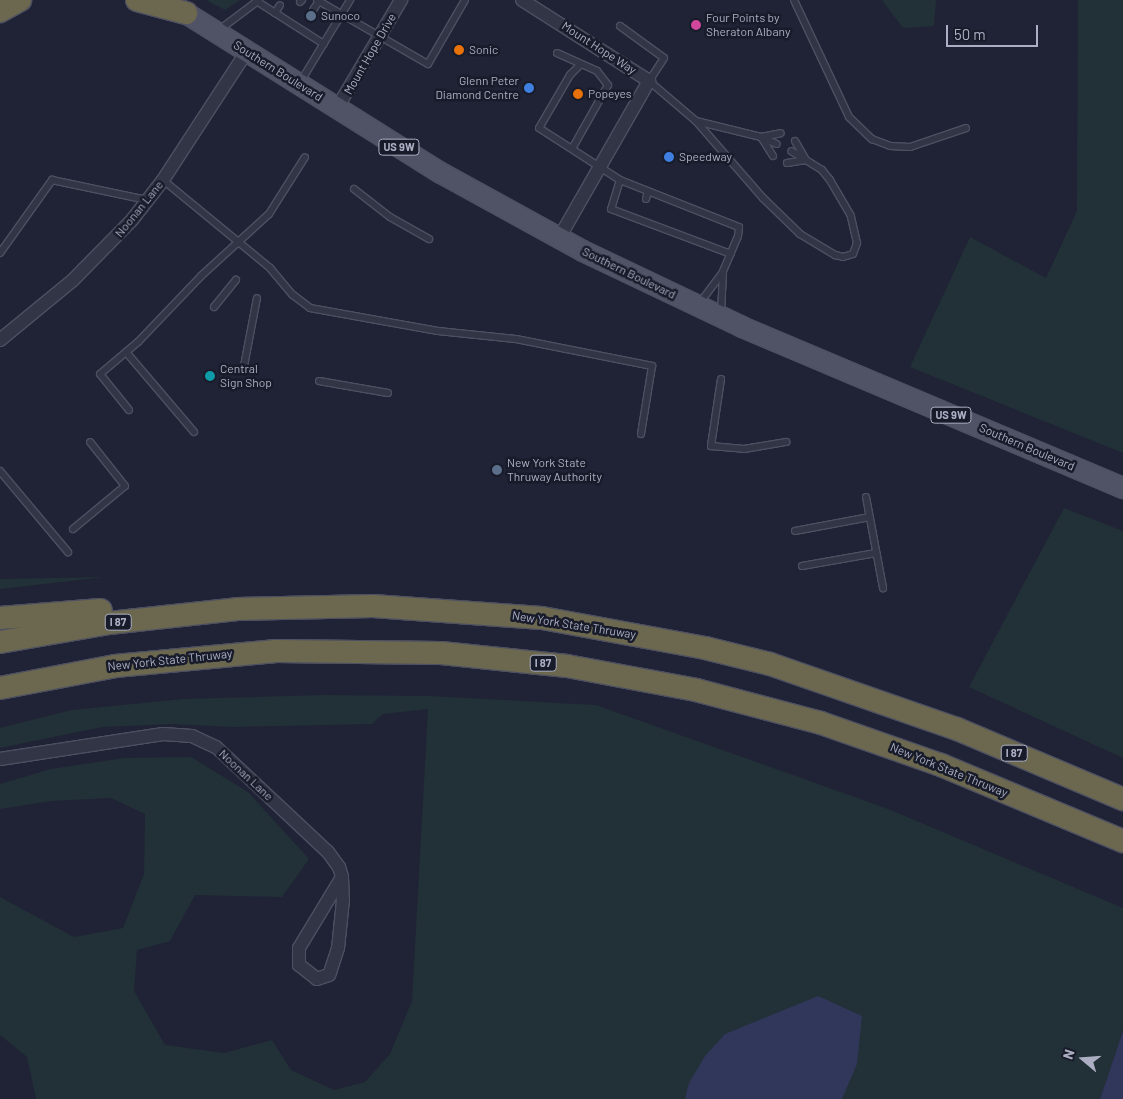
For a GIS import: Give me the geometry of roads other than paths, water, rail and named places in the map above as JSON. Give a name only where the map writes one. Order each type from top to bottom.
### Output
[{"type":"highway","points":[[0,11],[20,0]]},
{"type":"highway","points":[[137,0],[187,11]]},
{"type":"highway","points":[[0,618],[222,601],[237,609]]},
{"type":"highway","name":"New York State Thruway","points":[[0,642],[110,623],[237,609],[373,606],[475,611],[605,628],[705,648],[864,695],[957,729],[1123,799]]},
{"type":"highway","name":"New York State Thruway","points":[[0,688],[123,665],[276,651],[408,651],[536,662],[664,682],[806,718],[934,762],[1123,841]]},
{"type":"main road","name":"Southern Boulevard","points":[[165,0],[187,11],[216,32],[461,185],[559,238],[697,307],[1123,488]]},
{"type":"street","name":"Mount Hope Drive","points":[[338,108],[401,0]]},
{"type":"street","name":"Mount Hope Way","points":[[522,0],[539,4],[649,81],[559,238]]},
{"type":"street","name":"Noonan Lane","points":[[0,340],[85,268],[148,200],[247,51]]},
{"type":"street","name":"Noonan Lane","points":[[0,759],[164,734],[201,739],[224,754],[328,852],[342,877],[343,905],[336,959],[329,975],[316,979],[299,965],[299,948],[342,877]]},
{"type":"lane","points":[[313,10],[318,0],[428,64],[465,0]]},
{"type":"lane","points":[[300,84],[350,0]]},
{"type":"lane","points":[[794,0],[849,117],[866,134],[890,146],[910,147],[966,128]]},
{"type":"lane","points":[[216,32],[258,1],[324,44]]},
{"type":"lane","points":[[275,13],[280,5]]},
{"type":"lane","points":[[288,21],[293,14]]},
{"type":"lane","points":[[301,29],[306,22]]},
{"type":"lane","points":[[620,26],[664,58],[649,81],[696,120],[762,198],[800,234],[834,255],[843,257],[854,254],[857,242],[851,216],[822,170],[791,151]]},
{"type":"lane","points":[[557,53],[580,65],[597,70],[608,85],[573,147]]},
{"type":"lane","points":[[580,65],[570,75],[539,128],[573,147],[620,180],[648,191],[659,199],[739,227],[740,231],[722,272],[697,307]]},
{"type":"lane","points":[[696,120],[761,136],[777,144]]},
{"type":"lane","points":[[761,136],[781,133]]},
{"type":"lane","points":[[761,136],[773,156]]},
{"type":"lane","points":[[795,141],[806,160]]},
{"type":"lane","points":[[129,410],[100,374],[126,352],[269,214],[305,157]]},
{"type":"lane","points":[[787,163],[806,160]]},
{"type":"lane","points":[[0,253],[52,180],[148,200]]},
{"type":"lane","points":[[163,180],[282,280],[299,301],[315,310],[438,331],[516,339],[652,366],[640,434]]},
{"type":"lane","points":[[620,180],[611,209],[640,217],[704,240],[731,254]]},
{"type":"lane","points":[[634,194],[636,187]]},
{"type":"lane","points":[[354,189],[390,217],[429,239]]},
{"type":"lane","points":[[646,198],[648,191]]},
{"type":"lane","points":[[721,317],[722,272]]},
{"type":"lane","points":[[214,307],[236,280]]},
{"type":"lane","points":[[244,366],[258,298]]},
{"type":"lane","points":[[126,352],[194,432]]},
{"type":"lane","points":[[721,379],[711,446],[744,449],[786,442]]},
{"type":"lane","points":[[319,381],[388,393]]},
{"type":"lane","points":[[73,530],[125,486],[90,442]]},
{"type":"lane","points":[[0,471],[68,552]]},
{"type":"lane","points":[[866,497],[883,588]]},
{"type":"lane","points":[[795,531],[870,517]]},
{"type":"lane","points":[[802,566],[876,553]]},
{"type":"water","points":[[818,996],[862,1016],[857,1064],[842,1099],[685,1099],[689,1083],[705,1056],[725,1034]]},
{"type":"water","points":[[1123,1031],[1123,1099],[1100,1099]]},
{"type":"place","name":"Sunoco","points":[[311,16]]},
{"type":"place","name":"Four Points by Sheraton Albany","points":[[696,25]]},
{"type":"place","name":"Sonic","points":[[459,50]]},
{"type":"place","name":"Glenn Peter Diamond Centre","points":[[529,88]]},
{"type":"place","name":"Popeyes","points":[[578,94]]},
{"type":"place","name":"Speedway","points":[[669,157]]},
{"type":"place","name":"Central Sign Shop","points":[[210,376]]},
{"type":"place","name":"New York State Thruway Authority","points":[[497,470]]}]
